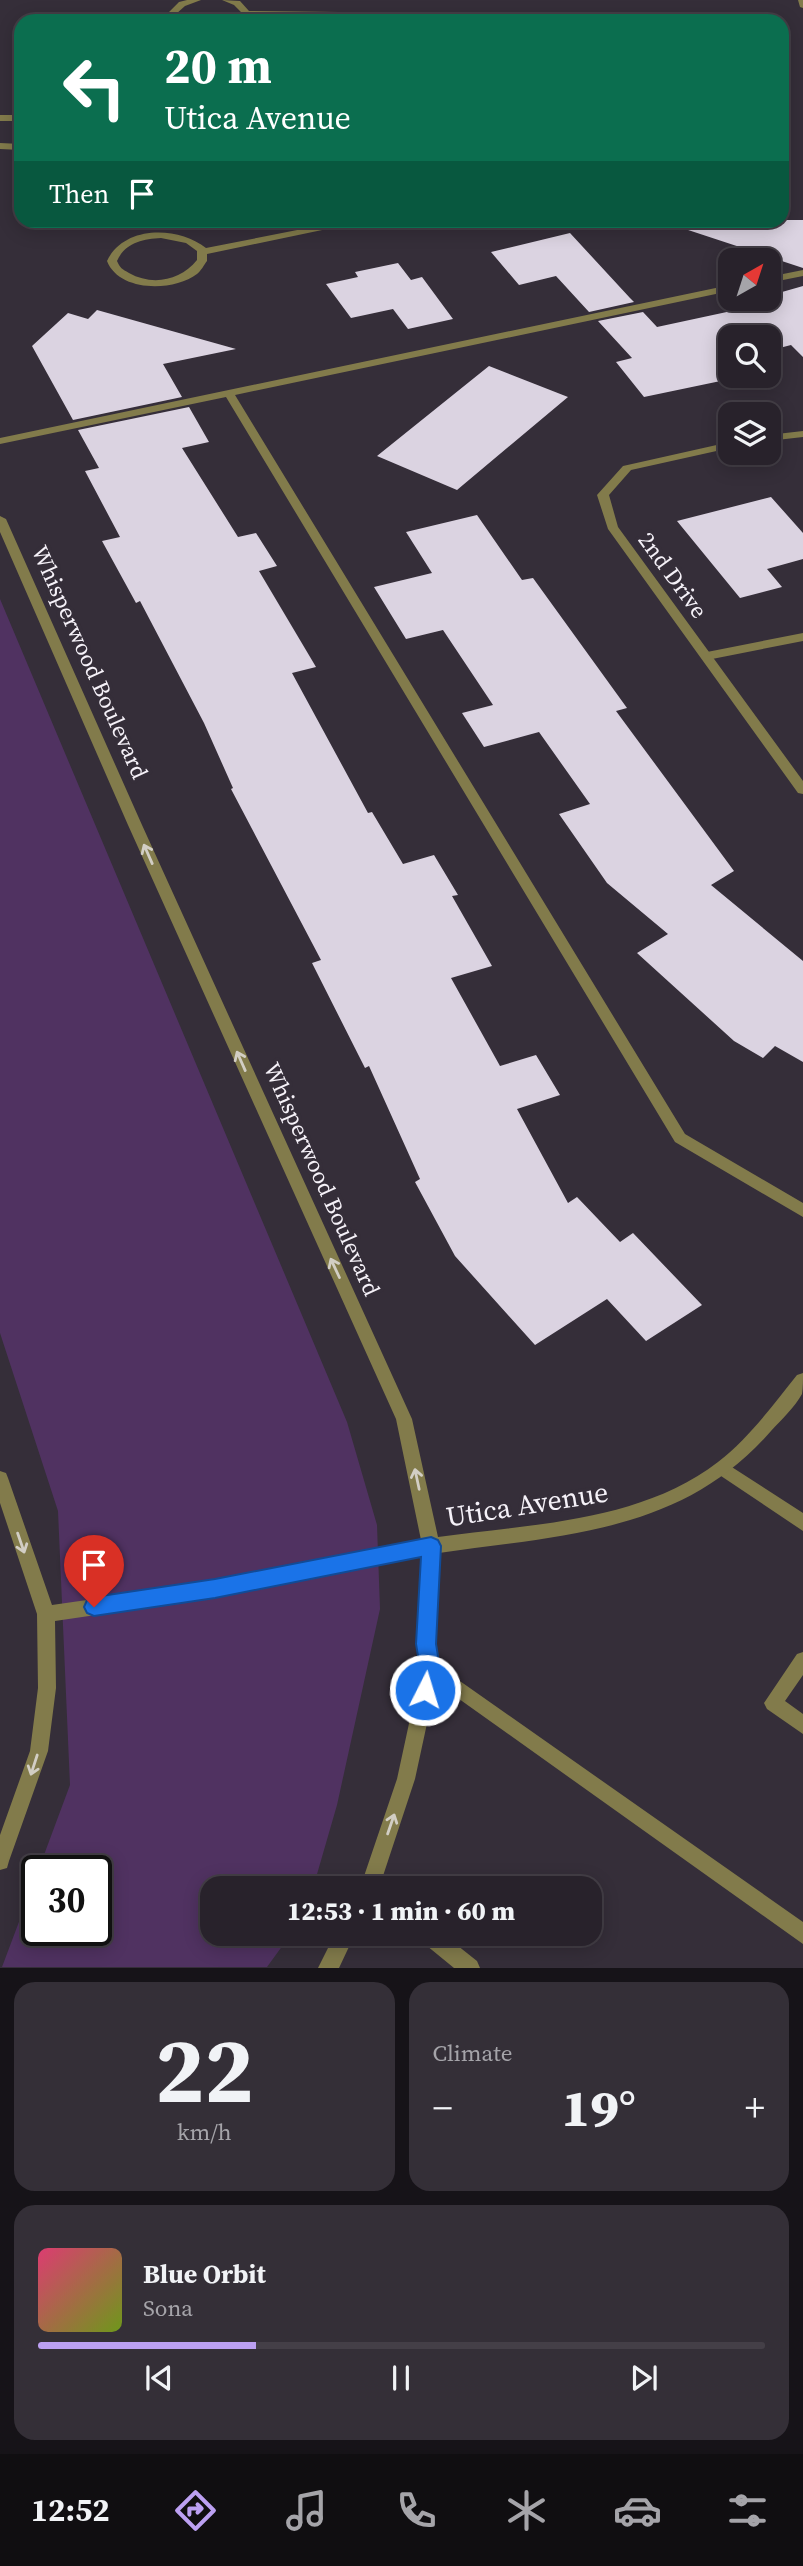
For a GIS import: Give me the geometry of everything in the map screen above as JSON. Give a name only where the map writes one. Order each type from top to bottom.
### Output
[{"type":"street","points":[[172,14],[175,9],[197,0]]},
{"type":"street","points":[[226,0],[237,4],[244,14]]},
{"type":"street","points":[[802,0],[803,5]]},
{"type":"street","points":[[161,235],[162,228]]},
{"type":"street","points":[[203,252],[324,228]]},
{"type":"street","points":[[161,235],[188,239],[203,252],[201,267],[180,280],[149,283],[134,281],[115,269],[112,261],[122,245],[146,236],[161,235]]},
{"type":"street","points":[[781,277],[803,273]]},
{"type":"street","points":[[0,441],[718,291]]},
{"type":"street","points":[[229,393],[680,1138],[803,1211]]},
{"type":"street","points":[[781,437],[803,434]]},
{"type":"street","name":"2nd Drive","points":[[718,448],[627,468],[603,495],[612,527],[803,790]]},
{"type":"street","name":"Whisperwood Boulevard","points":[[0,519],[135,825],[404,1419],[431,1546],[426,1644],[430,1668],[406,1779],[374,1876]]},
{"type":"street","points":[[707,656],[803,637]]},
{"type":"street","name":"Utica Avenue","points":[[46,1614],[215,1588],[431,1546],[607,1520],[651,1508],[723,1469],[754,1441],[803,1380]]},
{"type":"street","points":[[723,1469],[803,1523]]},
{"type":"street","points":[[0,1478],[4,1506],[46,1614],[47,1688],[39,1751],[0,1861]]},
{"type":"street","points":[[803,1660],[773,1703],[803,1725]]},
{"type":"street","points":[[430,1668],[803,1934]]},
{"type":"street","points":[[328,1968],[339,1946]]},
{"type":"street","points":[[443,1946],[470,1968]]},
{"type":"shaded area","points":[[0,599],[347,1422],[377,1525],[380,1609],[337,1805],[316,1876],[200,1876],[200,1946],[282,1946],[267,1967],[2,1967],[21,1917],[21,1946],[112,1946],[112,1855],[44,1855],[70,1785],[58,1511],[0,1333]]},
{"type":"building","points":[[789,220],[803,220],[803,268],[781,261],[781,248],[743,248],[682,228],[789,228]]},
{"type":"building","points":[[570,233],[634,302],[589,312],[556,276],[519,285],[491,252]]},
{"type":"building","points":[[398,263],[411,280],[422,277],[453,319],[408,329],[393,309],[351,318],[326,284],[358,277],[355,272]]},
{"type":"building","points":[[803,286],[803,357],[791,345],[781,348],[781,325],[718,325],[718,382],[644,397],[616,362],[632,358],[598,321],[643,312],[657,327],[727,312],[780,312],[781,292]]},
{"type":"building","points":[[97,310],[236,349],[163,364],[182,397],[73,420],[32,346],[68,313],[88,319]]},
{"type":"building","points":[[489,366],[568,397],[457,490],[377,456]]},
{"type":"building","points":[[189,407],[209,442],[182,448],[238,537],[256,533],[277,566],[259,571],[316,667],[292,673],[368,813],[372,812],[403,864],[434,855],[458,895],[452,896],[492,966],[451,978],[500,1066],[536,1055],[560,1095],[517,1109],[568,1203],[577,1197],[620,1242],[633,1233],[702,1305],[646,1341],[607,1299],[535,1345],[455,1256],[415,1182],[420,1179],[369,1066],[365,1068],[312,963],[321,960],[231,789],[233,788],[204,723],[140,601],[136,603],[102,541],[120,537],[85,471],[99,468],[78,430]]},
{"type":"building","points":[[771,497],[803,533],[803,559],[767,569],[782,587],[740,598],[677,521]]},
{"type":"building","points":[[477,515],[522,580],[533,578],[627,708],[616,711],[734,871],[711,885],[803,961],[803,1062],[775,1046],[763,1058],[734,1041],[637,953],[668,934],[607,883],[559,814],[590,804],[539,732],[484,747],[462,713],[493,705],[443,630],[406,639],[374,587],[432,573],[406,532]]},
{"type":"route","points":[[94,1607],[215,1588],[431,1546],[426,1644],[430,1668],[425,1690]]}]
